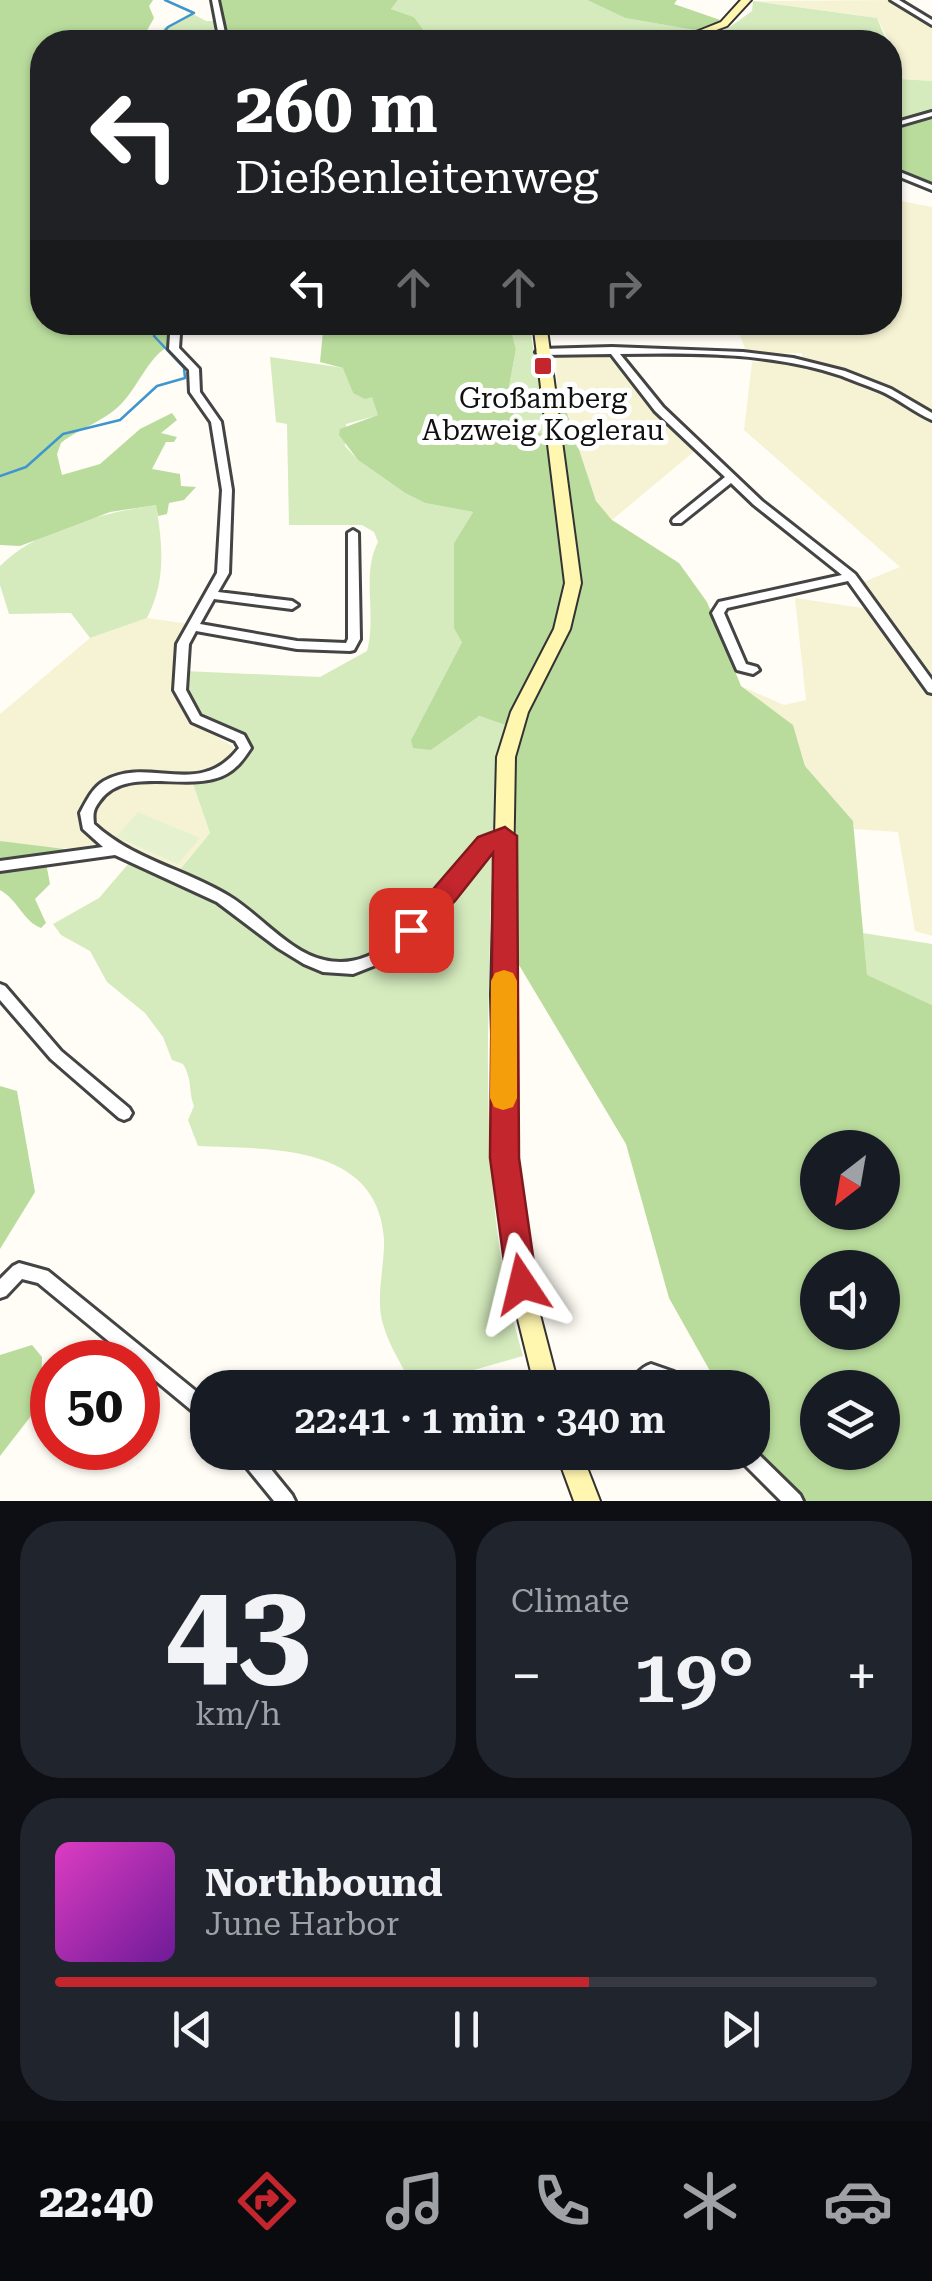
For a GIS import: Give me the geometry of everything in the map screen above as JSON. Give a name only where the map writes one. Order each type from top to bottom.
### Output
[{"type":"main road","points":[[708,30],[724,24],[746,0]]},
{"type":"main road","points":[[540,335],[574,583],[565,624],[511,729],[506,757],[504,1158],[515,1250],[542,1370]]},
{"type":"main road","points":[[575,1470],[587,1501]]},
{"type":"street","points":[[215,0],[221,30]]},
{"type":"street","points":[[894,0],[932,23]]},
{"type":"street","points":[[902,123],[932,114]]},
{"type":"street","points":[[902,175],[932,188]]},
{"type":"street","points":[[174,335],[174,350],[194,369],[195,392],[216,422],[226,480],[224,569],[214,595],[192,626],[179,660],[184,701],[201,723],[243,740],[244,750],[230,766],[205,776],[130,779],[105,786],[88,810],[85,820],[90,829],[116,850],[227,901],[307,960],[344,970],[366,966],[390,949],[446,894],[486,844],[505,836]]},
{"type":"street","points":[[612,350],[659,409],[780,524],[851,577],[932,689]]},
{"type":"street","points":[[541,352],[690,351],[791,359],[876,388],[932,418]]},
{"type":"street","points":[[677,521],[732,476]]},
{"type":"street","points":[[192,626],[297,646],[350,646],[354,639],[353,533]]},
{"type":"street","points":[[753,670],[741,667],[726,638],[718,613],[723,605],[851,577]]},
{"type":"street","points":[[214,595],[292,605]]},
{"type":"street","points":[[0,866],[116,850]]},
{"type":"street","points":[[0,990],[56,1055],[124,1113]]},
{"type":"street","points":[[0,1290],[19,1272],[42,1276],[190,1398]]},
{"type":"street","points":[[260,1470],[286,1501]]},
{"type":"street","points":[[762,1470],[794,1501]]},
{"type":"shaded area","points":[[892,0],[932,25],[932,81],[902,79],[902,30],[884,30],[877,18],[753,1]]},
{"type":"shaded area","points":[[902,201],[932,207],[932,686],[861,583],[900,567],[744,430],[752,362],[802,360],[802,353],[747,354],[740,335],[902,335]]},
{"type":"shaded area","points":[[556,354],[600,355],[616,361],[697,449],[612,520],[596,501],[562,398],[557,396]]},
{"type":"shaded area","points":[[795,598],[870,609],[910,669],[932,693],[932,936],[915,931],[898,832],[854,829],[853,821],[805,766],[793,725],[741,686],[784,705],[806,700]]},
{"type":"shaded area","points":[[147,618],[190,624],[177,645],[173,676],[179,702],[187,717],[200,728],[233,746],[233,756],[197,771],[192,781],[210,833],[178,872],[95,849],[25,847],[0,841],[0,714],[90,638]]},
{"type":"green space","points":[[0,0],[153,0],[149,6],[154,18],[147,30],[30,30],[30,335],[171,335],[168,347],[155,357],[122,403],[61,443],[57,454],[62,475],[100,464],[140,429],[172,413],[177,420],[161,433],[177,437],[174,442],[166,442],[152,469],[180,474],[181,486],[196,487],[184,500],[169,503],[167,514],[158,516],[156,505],[110,512],[20,546],[0,545]]},
{"type":"green space","points":[[217,0],[398,0],[391,9],[414,17],[424,30],[223,30]]},
{"type":"green space","points":[[398,0],[587,0],[625,18],[694,30],[424,30],[414,17],[391,9]]},
{"type":"green space","points":[[587,0],[677,0],[674,4],[723,21],[694,30],[625,18]]},
{"type":"green space","points":[[753,1],[877,18],[882,30],[721,30],[752,11]]},
{"type":"green space","points":[[191,13],[206,21],[219,21],[220,30],[163,30]]},
{"type":"green space","points":[[902,79],[932,81],[932,111],[902,121]]},
{"type":"green space","points":[[932,115],[932,186],[902,173],[902,124]]},
{"type":"green space","points":[[323,335],[512,335],[516,349],[506,403],[519,421],[559,444],[562,441],[554,399],[562,398],[596,501],[612,520],[679,563],[707,602],[741,686],[793,725],[805,766],[853,821],[867,975],[932,1005],[932,1501],[782,1501],[765,1470],[770,1470],[770,1370],[709,1370],[669,1298],[626,1144],[516,960],[516,759],[521,730],[479,716],[431,750],[413,748],[411,740],[462,642],[454,628],[454,543],[473,512],[425,503],[358,460],[339,435],[340,429],[378,415],[372,397],[365,399],[353,393],[343,368],[320,362]]},
{"type":"green space","points":[[512,335],[531,335],[549,441],[519,421],[506,403],[516,349]]},
{"type":"green space","points":[[270,357],[344,368],[353,393],[372,396],[379,415],[346,424],[345,446],[358,460],[405,493],[425,503],[473,512],[454,543],[462,642],[411,740],[431,750],[478,716],[507,724],[499,754],[497,825],[407,928],[373,957],[334,966],[298,951],[178,872],[210,833],[192,781],[236,764],[243,741],[217,727],[196,708],[184,671],[320,677],[367,651],[370,638],[371,568],[378,542],[374,532],[362,525],[289,525],[287,424],[276,422]]},
{"type":"green space","points":[[156,505],[161,563],[147,618],[90,638],[71,613],[9,614],[0,585],[0,566],[15,553],[73,524]]},
{"type":"green space","points":[[138,812],[200,838],[178,864],[116,837]]},
{"type":"green space","points":[[0,841],[81,851],[46,863],[50,884],[35,899],[46,923],[41,928],[0,890]]},
{"type":"green space","points":[[492,848],[488,1040],[491,1168],[497,1231],[523,1356],[473,1370],[404,1370],[383,1324],[380,1304],[384,1239],[377,1208],[362,1184],[341,1168],[286,1151],[198,1146],[188,1120],[194,1106],[183,1064],[172,1060],[163,1037],[145,1013],[107,982],[90,951],[61,935],[53,924],[99,898],[129,863],[223,905],[304,964],[344,975],[380,963],[449,898]]},
{"type":"green space","points":[[863,933],[932,944],[932,1005],[867,976]]},
{"type":"green space","points":[[0,1086],[17,1091],[35,1192],[0,1249]]},
{"type":"green space","points":[[30,1346],[30,1417],[0,1456],[0,1355]]},
{"type":"waterway","points":[[165,0],[194,13],[166,30]]},
{"type":"waterway","points":[[0,476],[26,467],[63,434],[120,420],[157,386],[185,378],[184,368],[154,335]]},
{"type":"slow traffic","points":[[503,1098],[504,981]]},
{"type":"place","name":"Großamberg Abzweig Koglerau","points":[[543,366]]},
{"type":"route","points":[[411,930],[486,844],[497,836],[505,836],[504,1158],[522,1284]]}]
